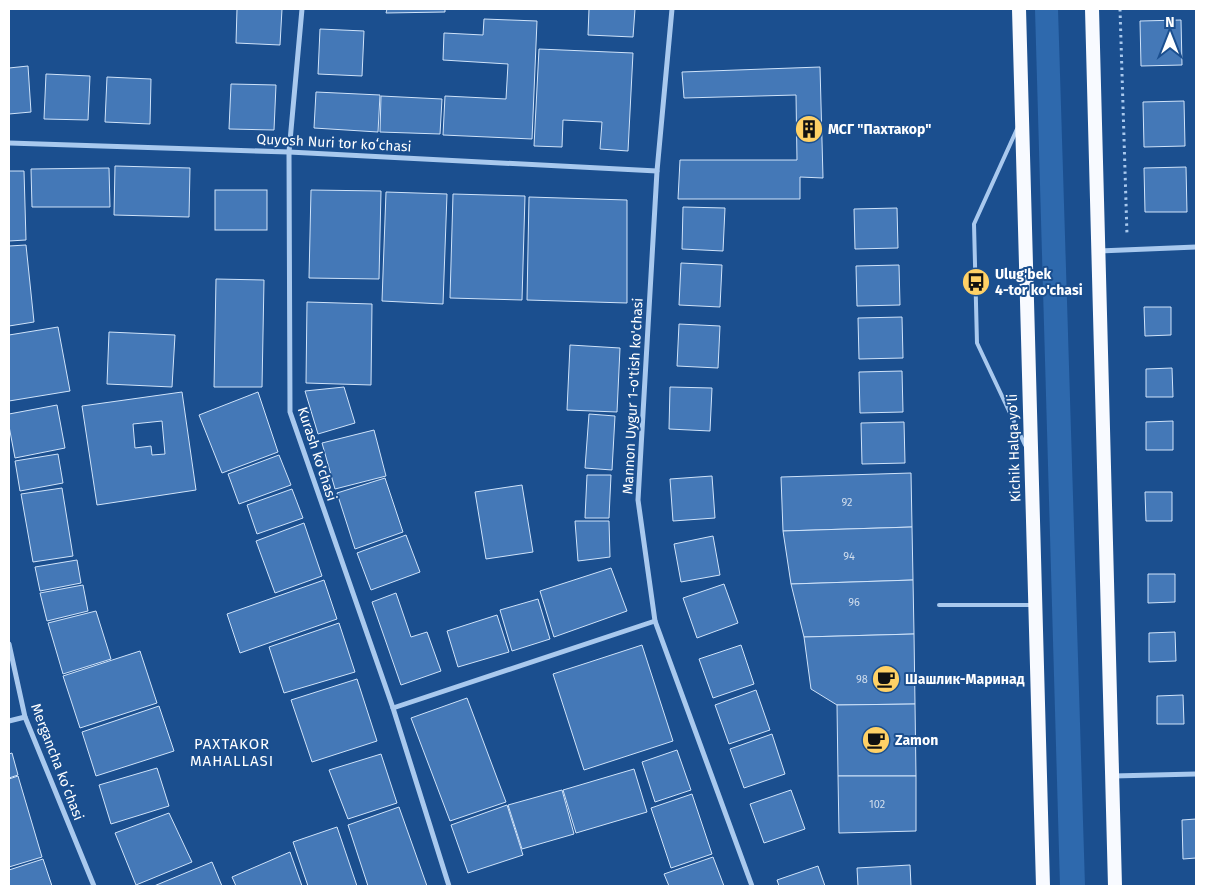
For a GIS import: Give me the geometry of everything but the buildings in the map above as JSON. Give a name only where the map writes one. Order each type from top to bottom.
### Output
[{"type":"highway","name":"Kichik Halqa yo'li","points":[[1019,9],[1043,886]]},
{"type":"highway","points":[[1092,9],[1115,886]]},
{"type":"street","name":"Kurash ko'chasi","points":[[302,9],[289,152],[290,412],[392,708],[449,886]]},
{"type":"street","name":"Mannon Uygur 1-o'tish ko'chasi","points":[[672,9],[657,171],[638,500],[655,621],[752,886]]},
{"type":"street","name":"Quyosh Nuri tor koʻchasi","points":[[9,143],[289,152],[657,171]]},
{"type":"street","points":[[1098,251],[1196,247]]},
{"type":"street","points":[[392,708],[655,621]]},
{"type":"street","name":"Mergancha koʻchasi","points":[[9,644],[25,717],[94,886]]},
{"type":"street","points":[[9,721],[25,717]]},
{"type":"street","points":[[1112,776],[1196,774]]},
{"type":"lane","points":[[1022,120],[974,224],[977,343],[1031,457]]},
{"type":"lane","points":[[939,605],[1035,605]]},
{"type":"path","points":[[1120,9],[1127,250]]},
{"type":"shaded area","points":[[1035,9],[1058,9],[1085,886],[1060,886]]},
{"type":"place","name":"МСГ \"Пахтакор\"","points":[[809,129]]},
{"type":"place","name":"Ulug'bek 4-tor ko'chasi","points":[[976,282]]},
{"type":"place","name":"Шашлик-Маринад","points":[[886,679]]},
{"type":"place","name":"Zamon","points":[[876,740]]},
{"type":"district","name":"PAXTAKOR MAHALLASI","points":[[232,752]]}]
